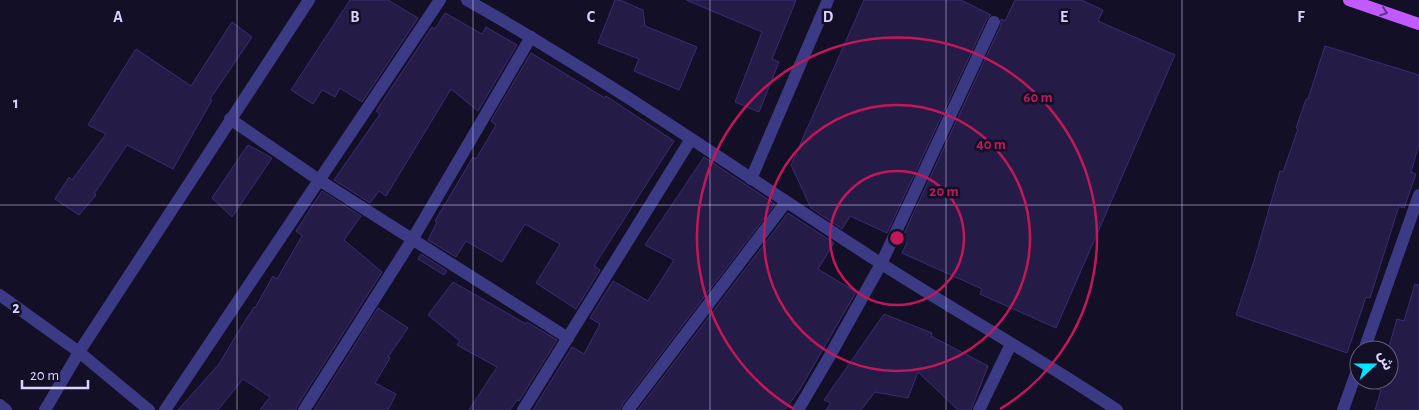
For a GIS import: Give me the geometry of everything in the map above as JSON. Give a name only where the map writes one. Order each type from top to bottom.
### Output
[{"type":"main road","points":[[1349,0],[1419,24]]},
{"type":"street","points":[[46,410],[80,352],[309,0]]},
{"type":"street","points":[[164,410],[440,0]]},
{"type":"street","points":[[467,0],[531,36],[882,264],[1071,379],[1117,410]]},
{"type":"street","points":[[752,178],[828,0]]},
{"type":"street","points":[[798,410],[882,264],[994,22]]},
{"type":"street","points":[[304,410],[412,240],[531,36]]},
{"type":"street","points":[[230,119],[319,180],[568,338]]},
{"type":"street","points":[[523,410],[691,139]]},
{"type":"street","points":[[1368,340],[1419,195]]},
{"type":"street","points":[[628,410],[786,202]]},
{"type":"street","points":[[0,295],[80,352],[149,410]]},
{"type":"street","points":[[979,410],[1011,344]]},
{"type":"street","points":[[1343,410],[1350,390]]},
{"type":"street","points":[[0,405],[6,410]]},
{"type":"building","points":[[350,0],[388,0],[418,18],[362,102],[340,88],[335,97],[322,90],[313,104],[291,90]]},
{"type":"building","points":[[615,0],[620,0],[643,10],[645,26],[697,47],[679,90],[634,71],[639,59],[598,43]]},
{"type":"building","points":[[686,0],[796,0],[772,59],[779,62],[759,112],[735,102],[762,32]]},
{"type":"building","points":[[864,0],[961,0],[991,15],[987,19],[887,233],[850,216],[842,229],[811,208],[791,165]]},
{"type":"building","points":[[1015,0],[1081,0],[1103,10],[1098,21],[1175,55],[1056,328],[980,294],[982,289],[902,253],[907,242],[901,240],[1001,25],[1001,19],[1005,21]]},
{"type":"building","points":[[445,13],[482,34],[486,27],[517,45],[478,111],[451,89],[386,196],[379,191],[370,203],[334,180],[380,114],[376,111],[432,27],[435,29]]},
{"type":"building","points":[[232,22],[252,37],[210,99],[212,100],[173,169],[127,145],[94,194],[96,195],[79,215],[55,199],[69,177],[72,180],[106,134],[88,125],[136,49],[191,86]]},
{"type":"building","points":[[1325,46],[1419,75],[1419,144],[1411,172],[1416,174],[1404,208],[1399,206],[1370,298],[1366,297],[1351,340],[1349,340],[1347,353],[1236,315],[1280,171],[1283,172],[1298,129],[1296,128],[1306,99],[1308,99]]},
{"type":"building","points":[[531,53],[605,98],[606,96],[674,141],[594,266],[600,270],[576,309],[536,283],[560,244],[525,224],[502,262],[466,241],[456,257],[428,240],[437,222],[435,221],[473,157],[476,159],[496,125],[491,121]]},
{"type":"building","points":[[248,145],[272,158],[232,217],[212,198]]},
{"type":"building","points":[[704,157],[775,204],[620,410],[533,410],[572,347],[584,354],[600,324],[590,318],[613,281],[648,301],[674,260],[645,245]]},
{"type":"building","points":[[322,191],[361,216],[344,240],[382,272],[296,410],[260,410],[270,397],[243,379],[218,410],[178,410],[219,364],[273,276],[277,279],[302,236],[296,231]]},
{"type":"building","points":[[788,213],[834,243],[818,269],[856,292],[800,389],[785,410],[638,410]]},
{"type":"building","points":[[421,254],[447,271],[444,275],[418,259]]},
{"type":"building","points":[[453,282],[557,340],[519,401],[517,400],[510,410],[469,410],[497,367],[457,345],[460,341],[428,315]]},
{"type":"building","points":[[1415,284],[1419,285],[1419,410],[1375,410],[1381,390],[1399,390],[1399,340],[1391,340],[1397,319],[1404,321]]},
{"type":"building","points":[[378,308],[408,328],[388,357],[390,358],[375,383],[396,394],[388,410],[314,410]]},
{"type":"building","points":[[884,314],[932,333],[931,336],[988,366],[971,410],[958,410],[918,372],[908,398],[875,392],[861,410],[826,410],[831,403],[824,400]]}]
